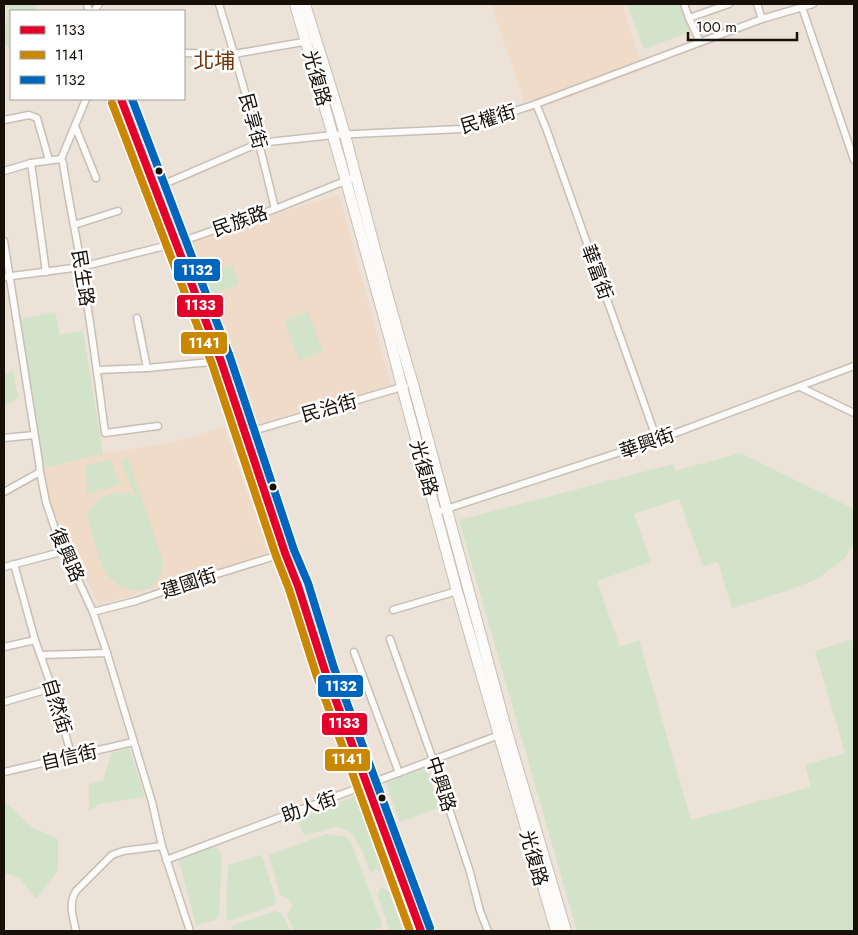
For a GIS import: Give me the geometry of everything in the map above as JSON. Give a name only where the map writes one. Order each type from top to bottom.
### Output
[{"type":"main road","name":"光復路","points":[[295,4],[311,41],[344,134],[351,179],[402,387],[442,511],[556,931]]},
{"type":"main road","name":"光復路","points":[[305,4],[311,41],[333,134],[351,179],[413,384],[442,511],[457,591],[566,931]]},
{"type":"street","name":"民享街","points":[[219,4],[259,143],[275,209]]},
{"type":"street","points":[[684,4],[700,42]]},
{"type":"street","points":[[689,18],[729,4]]},
{"type":"street","points":[[757,4],[762,19]]},
{"type":"street","name":"民權街","points":[[155,188],[259,143],[333,134],[461,129],[536,104],[762,19],[813,4]]},
{"type":"street","points":[[802,8],[854,160]]},
{"type":"street","points":[[185,53],[234,54],[311,41]]},
{"type":"street","points":[[4,171],[31,163],[60,158],[86,100]]},
{"type":"street","points":[[121,100],[221,361],[326,671],[421,931]]},
{"type":"street","name":"華富街","points":[[536,104],[657,440]]},
{"type":"street","points":[[4,120],[29,115],[38,118],[49,160]]},
{"type":"street","points":[[75,126],[96,178]]},
{"type":"street","name":"民生路","points":[[60,158],[63,163],[82,267],[105,433],[158,426]]},
{"type":"street","points":[[31,163],[46,272]]},
{"type":"street","name":"民族路","points":[[7,276],[82,267],[177,243],[275,209],[351,179]]},
{"type":"street","points":[[74,225],[118,211]]},
{"type":"street","name":"復興路","points":[[4,241],[7,276],[40,472],[48,507],[56,532],[93,612],[107,653],[152,802],[166,860],[190,931]]},
{"type":"street","points":[[137,318],[147,368]]},
{"type":"street","points":[[97,370],[147,368],[221,361]]},
{"type":"street","name":"華興街","points":[[442,511],[657,440],[854,366]]},
{"type":"street","name":"民治街","points":[[246,433],[413,384]]},
{"type":"street","points":[[800,387],[854,413]]},
{"type":"street","points":[[4,438],[34,435]]},
{"type":"street","points":[[4,492],[40,472]]},
{"type":"street","points":[[4,567],[65,551]]},
{"type":"street","name":"建國街","points":[[93,612],[136,601],[188,582],[286,553]]},
{"type":"street","name":"自然街","points":[[14,564],[35,640],[52,688],[72,757]]},
{"type":"street","points":[[393,610],[457,591]]},
{"type":"street","name":"中興路","points":[[390,638],[433,760],[488,931]]},
{"type":"street","points":[[4,647],[35,640]]},
{"type":"street","points":[[354,652],[399,773]]},
{"type":"street","points":[[41,655],[107,653]]},
{"type":"street","points":[[4,702],[52,688]]},
{"type":"street","name":"助人街","points":[[166,860],[503,734]]},
{"type":"street","name":"自信街","points":[[4,772],[133,742]]},
{"type":"street","points":[[76,931],[72,913],[72,897],[112,855],[162,846]]},
{"type":"shaded area","points":[[491,4],[622,4],[643,70],[528,113]]},
{"type":"shaded area","points":[[339,195],[391,385],[253,426],[188,244],[264,217]]},
{"type":"shaded area","points":[[224,427],[270,555],[99,605],[51,507],[43,468],[105,453],[171,443]]},
{"type":"green space","points":[[5,4],[36,4],[35,10],[10,10],[10,47],[4,46],[8,13]]},
{"type":"green space","points":[[627,4],[679,4],[690,32],[644,49]]},
{"type":"green space","points":[[233,265],[239,285],[208,295],[202,275]]},
{"type":"green space","points":[[308,311],[323,352],[299,361],[284,320]]},
{"type":"green space","points":[[55,312],[60,335],[83,331],[103,454],[43,468],[20,319]]},
{"type":"green space","points":[[13,370],[18,397],[4,407],[4,375]]},
{"type":"green space","points":[[741,453],[854,509],[854,543],[844,559],[817,579],[732,608],[718,562],[703,566],[679,499],[634,514],[651,562],[597,581],[620,647],[639,640],[691,820],[811,787],[805,765],[845,753],[815,651],[851,640],[854,642],[854,931],[577,931],[459,520],[673,464],[675,471]]},
{"type":"green space","points":[[128,458],[163,562],[162,572],[157,581],[151,587],[136,591],[114,582],[103,570],[88,519],[93,505],[105,496],[120,493],[135,496],[121,460]]},
{"type":"green space","points":[[110,459],[120,484],[87,495],[86,466]]},
{"type":"green space","points":[[129,748],[145,797],[99,804],[89,811],[89,784],[103,781],[111,753]]},
{"type":"green space","points":[[421,769],[427,771],[440,807],[400,822],[386,783]]},
{"type":"green space","points":[[357,795],[382,869],[380,871],[375,869],[371,873],[355,839],[345,829],[335,827],[304,835],[297,819]]},
{"type":"green space","points":[[4,801],[33,828],[58,839],[58,870],[36,899],[19,877],[4,873]]},
{"type":"green space","points":[[326,834],[344,836],[351,842],[383,927],[370,931],[294,931],[287,914],[293,906],[287,898],[280,895],[269,855]]},
{"type":"green space","points":[[212,847],[218,849],[222,857],[219,916],[215,920],[196,925],[178,858]]},
{"type":"green space","points":[[262,855],[276,899],[274,905],[228,920],[226,917],[228,865]]},
{"type":"green space","points":[[382,887],[389,892],[403,931],[390,931],[377,893]]},
{"type":"green space","points":[[275,911],[283,916],[290,931],[232,931],[231,928],[234,925]]},
{"type":"transit line","name":"1133","points":[[121,100],[221,361],[325,671],[421,931]]},
{"type":"transit line","name":"1132","points":[[132,100],[230,357],[294,550],[308,583],[334,668],[430,928]]},
{"type":"transit line","name":"1141","points":[[112,103],[212,364],[316,674],[410,931]]},
{"type":"district","name":"北埔","points":[[214,61]]}]
